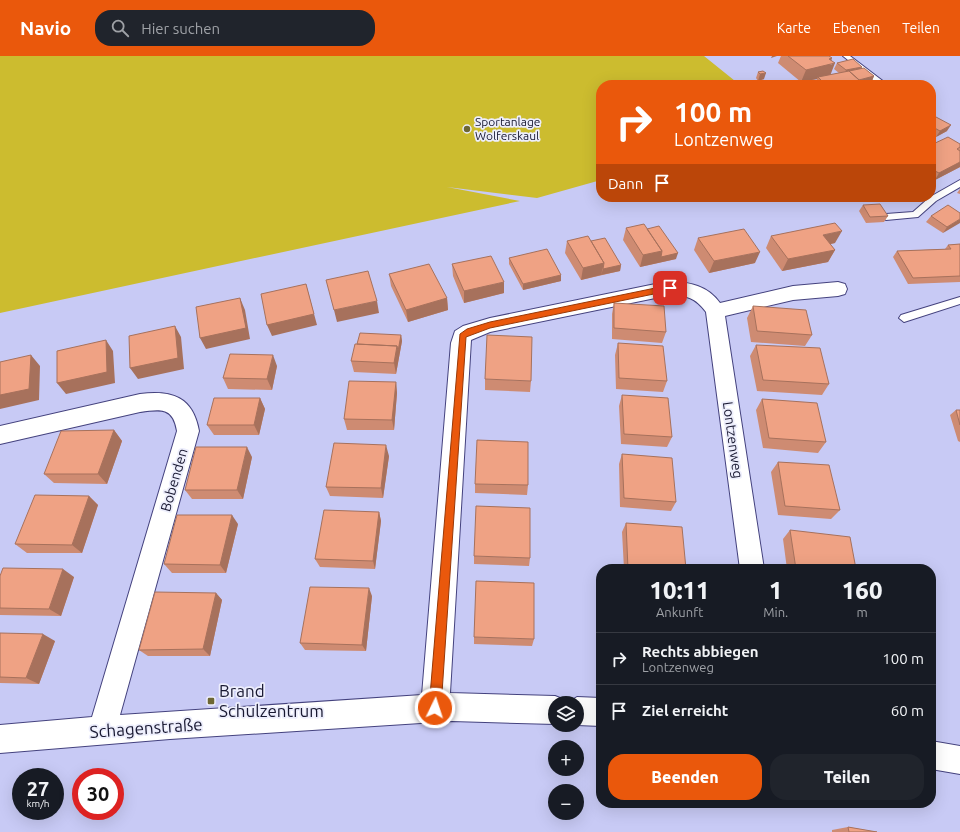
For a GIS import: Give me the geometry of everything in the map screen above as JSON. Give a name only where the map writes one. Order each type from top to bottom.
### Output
[{"type":"street","points":[[435,708],[462,336],[490,325],[670,288],[693,290],[707,298],[715,311],[793,293],[838,290]]},
{"type":"street","name":"Lontzenweg","points":[[715,311],[751,564]]},
{"type":"street","name":"Bobenden","points":[[0,435],[140,403],[155,401],[169,402],[176,406],[185,415],[188,431],[102,730]]},
{"type":"street","name":"Schagenstraße","points":[[0,739],[102,730],[452,707],[548,710]]},
{"type":"street","points":[[584,711],[596,712]]},
{"type":"street","points":[[936,756],[960,760]]},
{"type":"lane","points":[[846,56],[877,80]]},
{"type":"lane","points":[[936,197],[960,183]]},
{"type":"lane","points":[[886,217],[915,215],[930,202]]},
{"type":"lane","points":[[904,318],[960,300]]},
{"type":"shaded area","points":[[0,56],[704,56],[734,80],[596,80],[596,181],[537,198],[447,187],[520,201],[0,313]]},
{"type":"building","points":[[788,56],[829,56],[832,58],[829,59],[835,63],[806,70]]},
{"type":"building","points":[[853,59],[862,67],[846,70],[837,63]]},
{"type":"building","points":[[864,68],[874,76],[859,80],[849,71]]},
{"type":"building","points":[[763,71],[766,73],[760,74],[758,72]]},
{"type":"building","points":[[849,71],[859,80],[821,80],[818,77]]},
{"type":"building","points":[[936,117],[951,125],[940,131],[936,129]]},
{"type":"building","points":[[948,137],[960,144],[960,147],[957,149],[960,151],[960,162],[939,173],[936,172],[936,143]]},
{"type":"building","points":[[880,204],[888,216],[870,217],[863,205]]},
{"type":"building","points":[[948,205],[960,213],[960,219],[947,227],[931,216]]},
{"type":"building","points":[[835,223],[842,231],[823,235],[835,250],[788,259],[771,236]]},
{"type":"building","points":[[644,224],[662,251],[643,255],[626,228]]},
{"type":"building","points":[[659,226],[678,253],[661,257],[662,251],[647,229]]},
{"type":"building","points":[[744,229],[760,252],[714,261],[698,238]]},
{"type":"building","points":[[588,236],[604,263],[583,268],[567,241]]},
{"type":"building","points":[[605,238],[621,265],[603,269],[604,263],[591,241]]},
{"type":"building","points":[[960,244],[960,276],[913,278],[897,251],[951,249],[948,245]]},
{"type":"building","points":[[547,249],[561,275],[523,284],[509,258]]},
{"type":"building","points":[[491,256],[504,282],[464,291],[452,264]]},
{"type":"building","points":[[429,264],[447,298],[406,310],[389,274]]},
{"type":"building","points":[[368,271],[377,301],[334,310],[326,280]]},
{"type":"building","points":[[306,284],[314,314],[267,325],[261,294]]},
{"type":"building","points":[[240,298],[246,328],[200,338],[196,307]]},
{"type":"building","points":[[614,303],[664,306],[666,332],[614,328]]},
{"type":"building","points":[[753,306],[806,310],[812,335],[757,331]]},
{"type":"building","points":[[175,326],[178,358],[130,368],[129,336]]},
{"type":"building","points":[[360,333],[401,335],[398,351],[397,346],[357,344]]},
{"type":"building","points":[[487,335],[532,337],[531,381],[485,379]]},
{"type":"building","points":[[106,340],[107,372],[57,383],[57,351]]},
{"type":"building","points":[[618,343],[663,346],[667,381],[619,378]]},
{"type":"building","points":[[355,344],[397,346],[394,363],[351,361]]},
{"type":"building","points":[[756,345],[820,348],[829,384],[763,380]]},
{"type":"building","points":[[230,354],[273,355],[267,379],[223,378]]},
{"type":"building","points":[[31,355],[29,389],[0,395],[0,362]]},
{"type":"building","points":[[349,381],[396,382],[392,420],[344,419]]},
{"type":"building","points":[[622,395],[668,398],[672,437],[624,434]]},
{"type":"building","points":[[214,398],[260,398],[254,425],[207,425]]},
{"type":"building","points":[[762,399],[817,403],[826,442],[769,438]]},
{"type":"building","points":[[956,410],[960,410],[960,425]]},
{"type":"building","points":[[114,430],[98,474],[44,474],[61,431]]},
{"type":"building","points":[[477,440],[528,442],[528,485],[475,484]]},
{"type":"building","points":[[334,443],[386,445],[381,488],[326,487]]},
{"type":"building","points":[[196,447],[247,447],[237,490],[185,490]]},
{"type":"building","points":[[622,454],[672,458],[676,502],[624,498]]},
{"type":"building","points":[[778,462],[829,465],[840,510],[785,506]]},
{"type":"building","points":[[35,495],[89,496],[72,545],[15,544]]},
{"type":"building","points":[[476,506],[530,508],[530,558],[474,556]]},
{"type":"building","points":[[324,510],[379,512],[373,561],[315,559]]},
{"type":"building","points":[[177,515],[232,515],[220,565],[164,564]]},
{"type":"building","points":[[626,523],[682,527],[686,564],[628,564]]},
{"type":"building","points":[[790,530],[850,537],[855,564],[795,564]]},
{"type":"building","points":[[3,568],[63,569],[49,609],[0,608],[0,576]]},
{"type":"building","points":[[476,581],[534,583],[534,639],[474,637]]},
{"type":"building","points":[[310,587],[369,588],[362,645],[300,643]]},
{"type":"building","points":[[155,592],[216,593],[203,649],[139,650]]},
{"type":"building","points":[[0,633],[43,634],[26,678],[0,677]]},
{"type":"building","points":[[848,827],[877,832],[849,832]]},
{"type":"place","name":"Sportanlage Wolferskaul","points":[[467,129]]},
{"type":"place","name":"Brand Schulzentrum","points":[[211,701]]},
{"type":"route","points":[[435,708],[462,336],[490,325],[670,288]]}]
